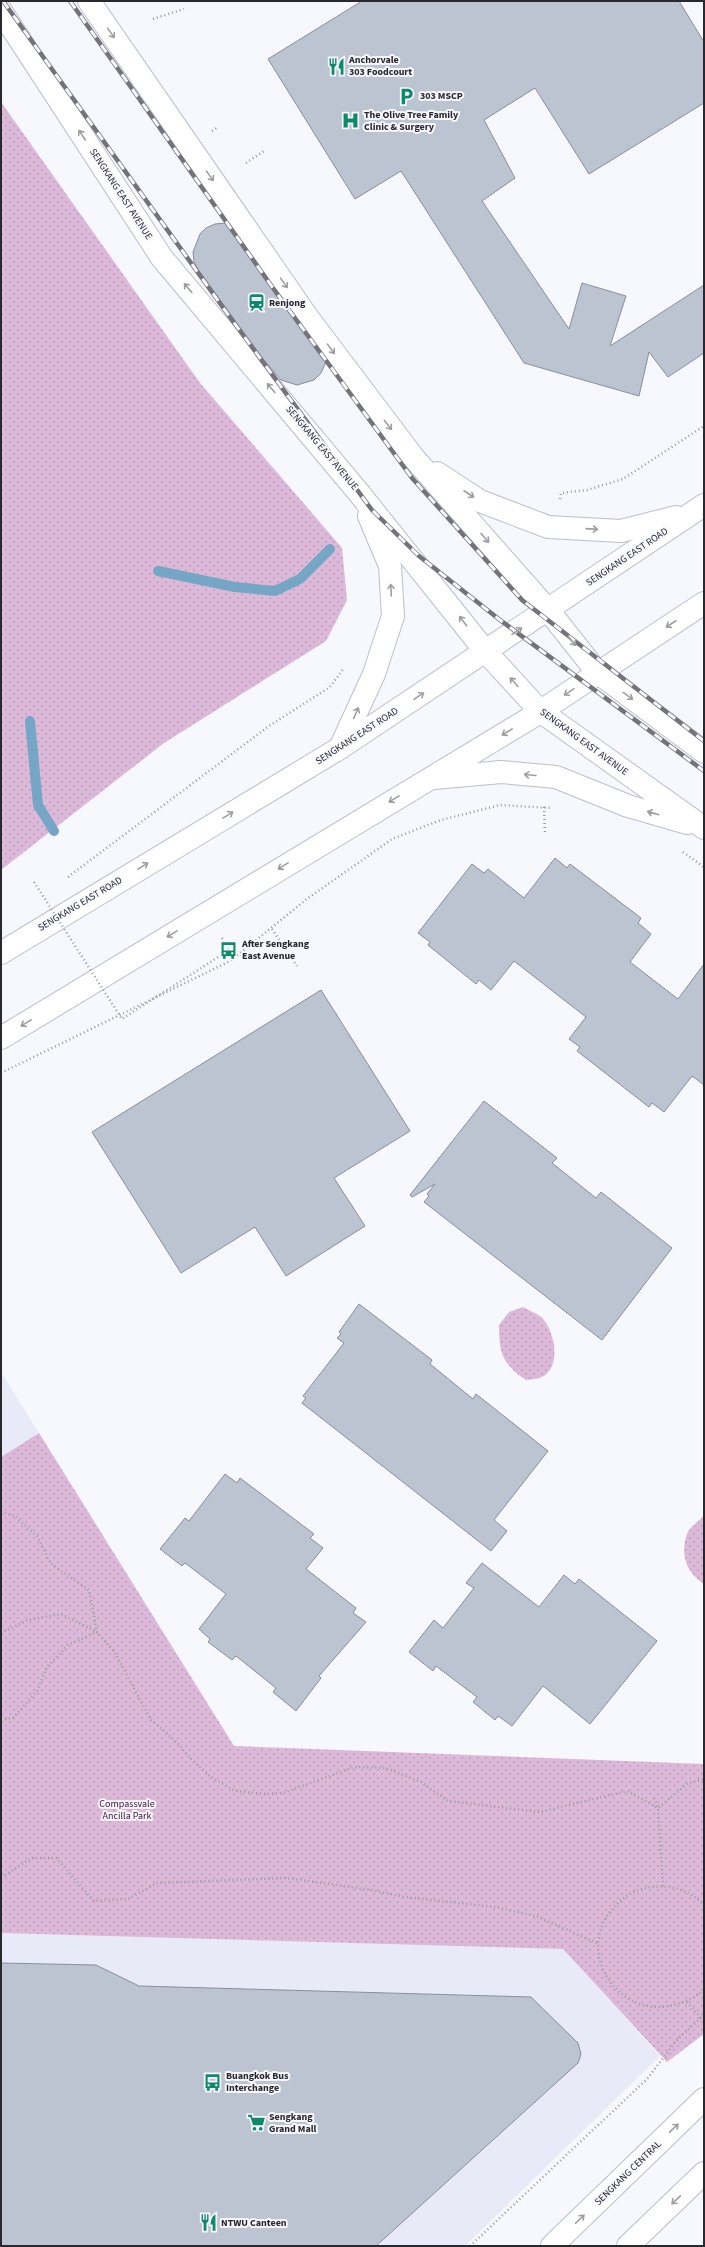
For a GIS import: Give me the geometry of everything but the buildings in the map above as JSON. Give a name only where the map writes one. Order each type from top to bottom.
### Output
[{"type":"main road","points":[[89,1],[308,318],[413,457],[548,610],[597,672],[704,752]]},
{"type":"main road","name":"SENGKANG EAST AVENUE","points":[[1,11],[162,258],[359,493],[486,652],[540,711],[704,828]]},
{"type":"main road","points":[[413,457],[480,501],[548,527],[621,531],[698,509]]},
{"type":"main road","points":[[340,748],[374,674],[393,616],[390,566],[359,493]]},
{"type":"main road","name":"SENGKANG EAST ROAD","points":[[1,953],[340,748],[486,652],[698,509]]},
{"type":"main road","points":[[1,1038],[540,711],[597,672],[704,603]]},
{"type":"main road","points":[[428,779],[501,772],[556,777],[628,806],[704,828]]},
{"type":"main road","name":"SENGKANG CENTRAL","points":[[552,2246],[704,2099]]},
{"type":"main road","points":[[628,2246],[704,2173]]},
{"type":"path","points":[[153,19],[184,9]]},
{"type":"path","points":[[246,163],[264,151]]},
{"type":"path","points":[[561,492],[587,490],[623,479],[704,426]]},
{"type":"path","points":[[62,881],[269,726],[330,687],[348,662]]},
{"type":"path","points":[[1,1073],[230,961],[272,929],[307,899],[392,839],[441,820],[500,805],[558,809]]},
{"type":"path","points":[[544,807],[545,833]]},
{"type":"path","points":[[679,850],[704,866]]},
{"type":"path","points":[[34,882],[122,1019],[229,950]]},
{"type":"path","points":[[36,898],[49,890]]},
{"type":"path","points":[[272,929],[297,966]]},
{"type":"path","points":[[1,1512],[15,1516],[37,1536],[51,1564],[89,1590],[98,1632]]},
{"type":"path","points":[[1,1633],[28,1620],[61,1614],[98,1632],[115,1653],[151,1720],[176,1742],[189,1758],[211,1777],[235,1791],[264,1794],[283,1793],[354,1767],[386,1768],[421,1782],[448,1801],[540,1812],[627,1791],[658,1808]]},
{"type":"path","points":[[1,1720],[13,1718],[37,1691],[47,1667],[68,1645],[98,1632]]},
{"type":"path","points":[[658,1808],[687,1784],[704,1779]]},
{"type":"path","points":[[654,1798],[658,1808],[663,1886]]},
{"type":"path","points":[[1,1874],[6,1875],[32,1858],[56,1858],[94,1901],[128,1898],[157,1883],[287,1878],[405,1897],[495,1907],[536,1916],[599,1944]]},
{"type":"path","points":[[704,1906],[682,1890],[663,1886],[643,1888],[626,1896],[612,1908],[602,1926],[599,1944],[600,1962],[608,1979],[624,1996],[635,2003],[652,2008],[670,2007],[687,2002],[704,1990]]},
{"type":"path","points":[[687,2002],[701,2018]]},
{"type":"path","points":[[470,2246],[647,2079],[677,2040],[704,2015]]},
{"type":"shaded area","points":[[1,1372],[39,1433],[1,1457]]},
{"type":"shaded area","name":"Sengkang Grand Mall","points":[[1,1933],[563,1949],[660,2056],[465,2246],[1,2246]]},
{"type":"green space","points":[[1,102],[200,383],[342,548],[347,600],[326,641],[164,743],[1,870]]},
{"type":"green space","points":[[523,1307],[540,1316],[545,1321],[554,1342],[554,1358],[547,1374],[539,1378],[526,1380],[507,1363],[501,1350],[499,1335],[499,1325],[509,1312]]},
{"type":"green space","name":"Compassvale Ancilla Park","points":[[39,1433],[234,1746],[704,1764],[704,2034],[667,2062],[563,1949],[1,1933],[1,1457]]},
{"type":"green space","points":[[704,1516],[704,1584],[689,1568],[686,1562],[684,1549],[688,1532]]},
{"type":"waterway","points":[[158,571],[235,587],[275,591],[300,579],[330,549]]},
{"type":"waterway","points":[[30,721],[38,805],[54,831]]},
{"type":"railway","points":[[3,1],[232,320],[372,510],[419,556],[500,620],[704,771]]},
{"type":"railway","points":[[70,1],[273,288],[412,478],[522,600],[704,741]]},
{"type":"place","name":"Anchorvale 303 Foodcourt","points":[[336,66]]},
{"type":"place","name":"303 MSCP","points":[[407,96]]},
{"type":"place","name":"The Olive Tree Family Clinic & Surgery","points":[[351,121]]},
{"type":"place","name":"Renjong","points":[[256,303]]},
{"type":"place","name":"After Sengkang East Avenue","points":[[229,950]]},
{"type":"place","name":"Buangkok Bus Interchange","points":[[213,2082]]},
{"type":"place","name":"Sengkang Grand Mall","points":[[256,2123]]},
{"type":"place","name":"NTWU Canteen","points":[[208,2223]]}]
